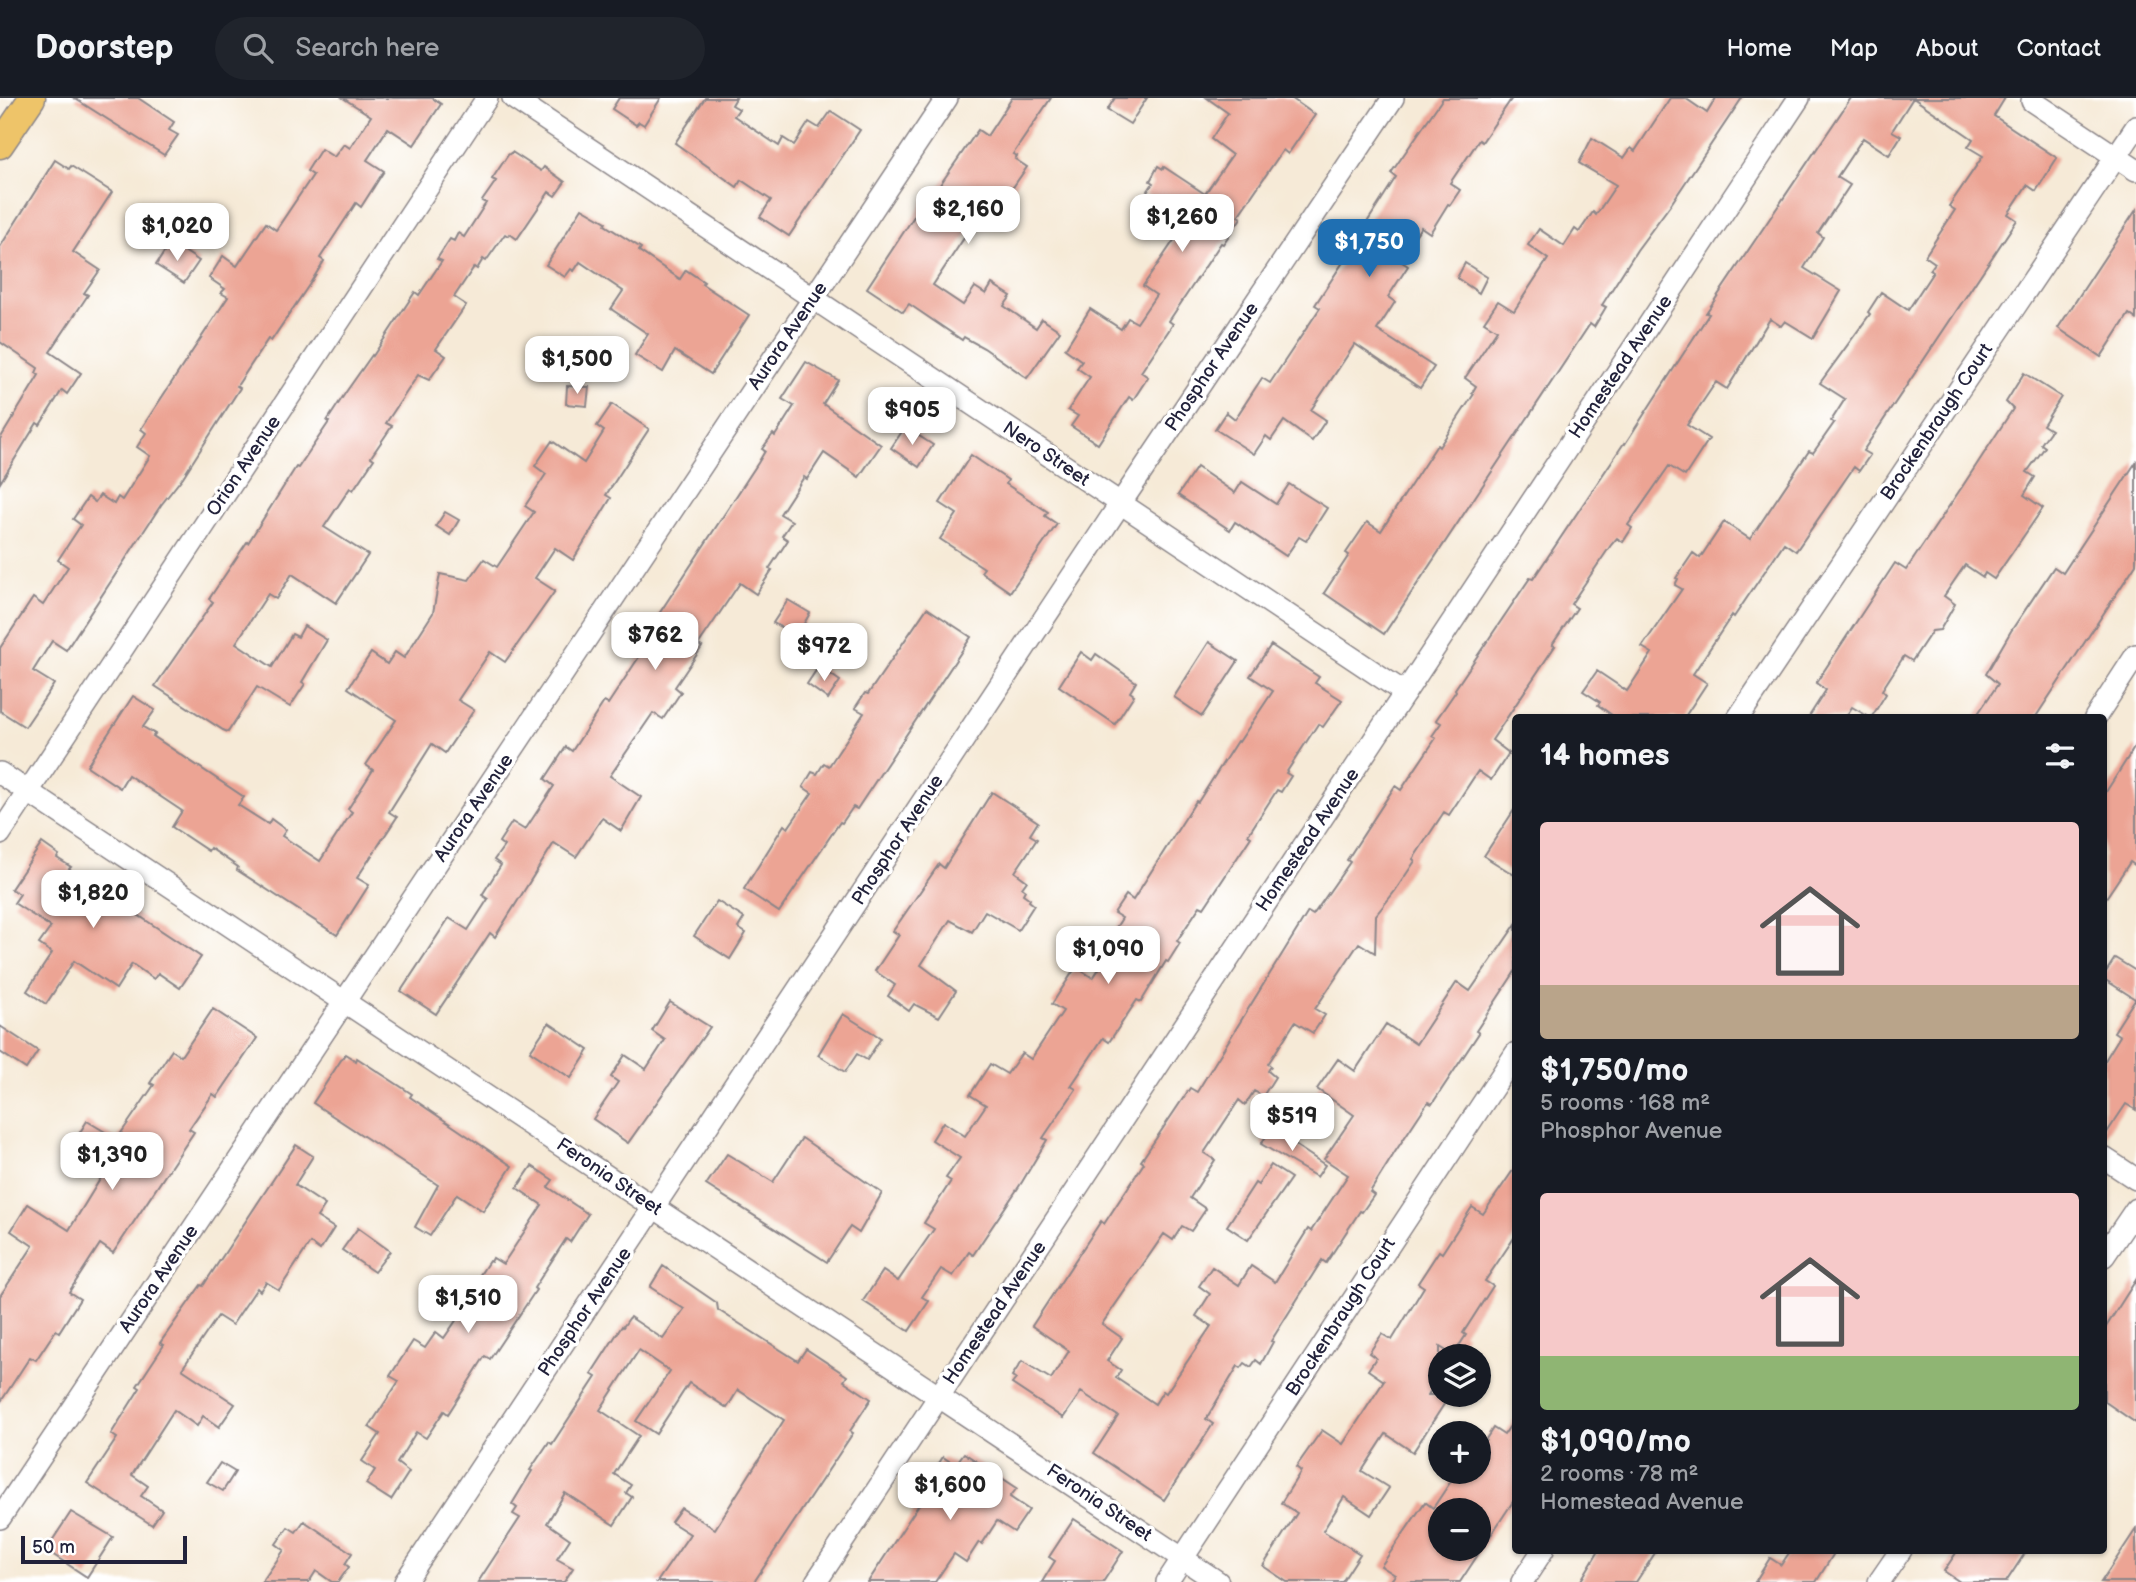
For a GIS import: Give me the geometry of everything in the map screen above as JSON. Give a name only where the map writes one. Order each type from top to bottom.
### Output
[{"type":"main road","points":[[0,145],[32,98]]},
{"type":"street","name":"Orion Avenue","points":[[0,834],[487,98]]},
{"type":"street","name":"Nero Street","points":[[513,98],[1405,693]]},
{"type":"street","name":"Aurora Avenue","points":[[0,1518],[947,98]]},
{"type":"street","name":"Phosphor Avenue","points":[[405,1582],[1120,504],[1393,98]]},
{"type":"street","name":"Homestead Avenue","points":[[816,1582],[1799,98]]},
{"type":"street","points":[[2032,101],[2136,170]]},
{"type":"street","name":"Brockenbraugh Court","points":[[1741,714],[2136,127]]},
{"type":"street","points":[[2098,714],[2136,655]]},
{"type":"street","name":"Feronia Street","points":[[0,773],[1218,1582]]},
{"type":"street","name":"Brockenbraugh Court","points":[[1167,1582],[1512,1059]]},
{"type":"street","points":[[2107,1160],[2136,1179]]},
{"type":"street","points":[[2107,1252],[2136,1209]]},
{"type":"street","points":[[1522,1582],[1540,1554]]},
{"type":"street","points":[[1879,1582],[1898,1554]]},
{"type":"building","points":[[74,98],[138,98],[174,122],[169,130],[178,135],[164,155]]},
{"type":"building","points":[[343,98],[432,98],[441,104],[414,145],[388,128],[367,160],[384,171],[361,207],[356,203],[320,258],[324,261],[309,285],[271,341],[268,339],[183,477],[161,505],[66,650],[52,641],[33,671],[54,684],[25,727],[0,711],[0,648],[33,598],[43,605],[68,567],[58,560],[81,525],[73,519],[88,497],[95,502],[100,495],[114,504],[118,497],[122,500],[150,456],[137,447],[146,433],[141,429],[228,297],[221,293],[225,289],[209,278],[223,256],[237,266],[266,223],[276,230],[313,175],[307,171],[321,149],[334,157],[344,144],[350,148],[371,116]]},
{"type":"building","points":[[619,98],[661,98],[644,125],[639,122],[636,125],[612,109]]},
{"type":"building","points":[[705,98],[736,98],[732,105],[739,109],[734,116],[779,146],[783,138],[794,145],[809,122],[819,128],[831,111],[860,130],[789,236],[760,217],[771,200],[741,180],[737,187],[675,143]]},
{"type":"building","points":[[1012,98],[1051,98],[1013,154],[1017,156],[1015,159],[1027,167],[1009,193],[1005,190],[980,227],[974,223],[933,285],[963,305],[975,287],[986,294],[992,284],[1011,296],[1004,306],[1036,328],[1042,319],[1060,331],[1027,378],[984,348],[964,337],[962,340],[909,304],[903,312],[867,288],[932,189],[935,192],[978,130],[987,136]]},
{"type":"building","points":[[1115,98],[1147,98],[1130,124],[1107,110]]},
{"type":"building","points":[[1207,98],[1291,98],[1315,115],[1288,154],[1283,150],[1238,216],[1241,218],[1169,321],[1173,324],[1141,372],[1148,377],[1133,400],[1129,397],[1098,444],[1071,426],[1078,416],[1068,410],[1090,377],[1077,368],[1082,361],[1065,349],[1090,309],[1121,329],[1128,318],[1137,323],[1156,295],[1143,286],[1187,221],[1146,194],[1153,183],[1150,181],[1158,166],[1163,169],[1164,167],[1205,194],[1232,155],[1211,139],[1228,113]]},
{"type":"building","points":[[1443,98],[1512,98],[1450,183],[1460,190],[1450,205],[1448,204],[1430,233],[1421,227],[1399,260],[1408,266],[1388,297],[1395,302],[1377,330],[1434,367],[1420,388],[1355,344],[1311,410],[1326,420],[1312,441],[1284,421],[1271,440],[1266,436],[1254,454],[1215,429],[1226,412],[1235,419],[1262,378],[1270,383],[1320,308],[1315,305],[1355,244],[1347,239],[1358,223],[1364,227],[1396,177],[1391,173]]},
{"type":"building","points":[[1670,98],[1685,98],[1707,113],[1716,98],[1742,98],[1637,250],[1602,305],[1606,307],[1594,327],[1590,324],[1384,634],[1324,593],[1367,522],[1381,531],[1474,394],[1472,393],[1476,386],[1465,378],[1497,330],[1484,322],[1498,301],[1514,311],[1548,259],[1528,245],[1539,229],[1564,246],[1575,229],[1579,232],[1593,212],[1596,215],[1616,185],[1579,163],[1592,138],[1624,158],[1631,148],[1635,151]]},
{"type":"building","points":[[1851,98],[1913,98],[1892,131],[1901,136],[1889,155],[1863,138],[1837,177],[1850,185],[1818,233],[1823,237],[1804,268],[1841,291],[1813,338],[1785,321],[1781,326],[1770,319],[1727,389],[1716,382],[1687,425],[1709,439],[1685,476],[1669,466],[1628,525],[1632,528],[1623,542],[1617,538],[1611,545],[1571,604],[1577,608],[1552,645],[1555,646],[1492,740],[1509,753],[1491,780],[1478,771],[1449,815],[1444,812],[1413,859],[1415,861],[1376,915],[1375,953],[1359,943],[1315,1009],[1325,1015],[1313,1033],[1295,1022],[1268,1064],[1271,1066],[1268,1071],[1275,1077],[1263,1096],[1254,1091],[1245,1105],[1239,1100],[1204,1153],[1215,1160],[1190,1198],[1206,1209],[1191,1231],[1182,1226],[1173,1240],[1164,1234],[1102,1324],[1122,1338],[1107,1361],[1121,1370],[1116,1378],[1155,1404],[1163,1391],[1166,1393],[1211,1326],[1196,1316],[1210,1294],[1199,1286],[1212,1267],[1239,1285],[1251,1266],[1275,1282],[1308,1229],[1311,1231],[1348,1175],[1324,1159],[1354,1115],[1317,1089],[1338,1059],[1355,1071],[1386,1024],[1416,1044],[1457,982],[1470,991],[1512,930],[1512,976],[1476,1031],[1479,1033],[1432,1104],[1428,1102],[1395,1152],[1370,1192],[1374,1195],[1362,1212],[1360,1211],[1326,1263],[1322,1260],[1271,1341],[1273,1342],[1261,1364],[1256,1360],[1251,1367],[1245,1363],[1241,1368],[1238,1366],[1206,1419],[1213,1424],[1164,1500],[1094,1453],[1118,1416],[1081,1392],[1063,1418],[1012,1384],[1016,1379],[1012,1376],[1022,1361],[1051,1379],[1069,1351],[1032,1326],[1101,1221],[1104,1224],[1144,1163],[1141,1161],[1190,1088],[1197,1092],[1308,912],[1313,915],[1350,862],[1347,860],[1395,786],[1401,790],[1436,738],[1432,736],[1441,723],[1436,720],[1455,689],[1625,444],[1709,314],[1706,313]]},
{"type":"building","points":[[1913,98],[2005,98],[1994,116],[2057,158],[2036,191],[2027,185],[2008,214],[2017,220],[1863,451],[1870,455],[1859,471],[1854,467],[1796,551],[1784,543],[1734,617],[1732,615],[1693,674],[1707,683],[1687,714],[1610,714],[1598,705],[1600,702],[1583,691],[1597,671],[1627,691],[1652,653],[1642,647],[1682,589],[1675,585],[1678,579],[1676,578],[1693,553],[1700,558],[1724,522],[1750,539],[1809,451],[1813,453],[1834,423],[1831,421],[1845,399],[1820,383],[1870,314],[1868,312],[1881,292],[1908,310],[1933,272],[1930,270],[1935,263],[1925,256],[1955,210],[1949,206],[1983,156],[1968,147],[1973,139]]},
{"type":"building","points":[[512,152],[541,171],[544,167],[565,182],[555,196],[549,192],[517,239],[505,234],[486,261],[483,259],[477,269],[474,267],[454,297],[466,305],[436,349],[446,356],[429,380],[418,375],[386,423],[392,426],[371,457],[374,459],[353,490],[350,488],[324,527],[368,555],[336,603],[292,574],[276,599],[268,594],[236,643],[272,667],[292,634],[298,637],[304,626],[327,640],[302,682],[305,684],[290,707],[257,687],[228,732],[223,730],[155,686],[213,602],[209,599],[329,422],[327,421],[346,392],[415,292],[419,295],[442,261],[437,259],[450,239],[454,241],[458,233],[464,237],[486,203],[482,201],[496,181],[492,179]]},
{"type":"building","points":[[55,160],[69,169],[71,166],[112,192],[73,252],[100,270],[84,293],[88,295],[50,352],[81,373],[67,394],[62,390],[40,425],[37,423],[0,483],[0,439],[39,375],[36,373],[38,368],[0,342],[0,247]]},
{"type":"building","points":[[582,208],[606,222],[605,225],[641,248],[639,251],[680,279],[686,270],[749,315],[711,374],[675,351],[663,372],[635,355],[648,334],[611,309],[623,291],[580,262],[574,271],[571,269],[565,277],[546,265]]},
{"type":"building","points":[[2136,210],[2136,319],[2129,314],[2101,357],[2058,328]]},
{"type":"building","points":[[171,242],[199,261],[184,283],[156,265]]},
{"type":"building","points":[[1465,263],[1487,277],[1479,293],[1457,278]]},
{"type":"building","points":[[806,362],[838,380],[823,404],[881,445],[859,477],[824,453],[807,479],[804,477],[780,514],[792,521],[782,536],[788,540],[769,569],[772,570],[756,594],[740,583],[698,645],[702,647],[675,687],[681,692],[663,719],[653,713],[610,776],[641,797],[621,831],[602,818],[576,857],[554,843],[495,937],[490,933],[436,1014],[401,991],[449,918],[468,930],[488,899],[482,895],[501,865],[494,860],[504,846],[499,842],[512,822],[525,830],[554,786],[545,779],[566,747],[572,751],[604,702],[608,704],[639,657],[644,649],[632,640],[644,621],[651,626],[758,463],[765,451],[762,449],[773,434],[775,436],[794,406],[782,399]]},
{"type":"building","points":[[2024,373],[2061,397],[2043,425],[2051,430],[2041,444],[2045,447],[2027,472],[2035,477],[2024,495],[2043,508],[1994,579],[1985,573],[1983,577],[1965,565],[1944,596],[1955,604],[1940,630],[1932,631],[1912,661],[1904,656],[1882,690],[1886,694],[1874,714],[1864,714],[1852,707],[1848,714],[1811,714],[1826,690],[1816,683],[1895,563],[1906,570],[2013,409],[2006,402]]},
{"type":"building","points":[[567,386],[589,387],[587,406],[566,404]]},
{"type":"building","points":[[612,404],[649,429],[606,495],[611,498],[573,560],[555,548],[535,578],[555,591],[505,662],[490,652],[458,700],[474,710],[445,753],[432,744],[389,812],[397,817],[357,878],[369,885],[337,935],[237,870],[238,867],[210,848],[208,851],[172,827],[182,811],[128,775],[120,788],[87,766],[133,696],[155,710],[143,727],[155,734],[153,736],[244,797],[238,805],[268,824],[271,819],[286,830],[282,836],[320,861],[352,812],[348,809],[373,770],[366,765],[396,720],[348,688],[371,653],[387,664],[395,652],[404,658],[433,613],[440,574],[469,580],[484,559],[497,567],[534,512],[525,506],[546,474],[535,466],[552,441],[584,463],[604,431],[597,426]]},
{"type":"building","points":[[905,427],[933,445],[919,467],[891,448]]},
{"type":"building","points":[[971,455],[1008,480],[1006,484],[1048,512],[1045,516],[1057,524],[1010,592],[981,572],[984,568],[940,539],[957,514],[940,503]]},
{"type":"building","points":[[2136,462],[2136,564],[2038,714],[1978,714],[1998,684],[1986,674],[2011,631],[2054,567],[2063,573]]},
{"type":"building","points":[[1197,467],[1235,493],[1242,482],[1276,504],[1289,484],[1327,508],[1306,541],[1299,537],[1286,556],[1235,522],[1230,530],[1178,495]]},
{"type":"building","points":[[445,512],[459,520],[450,535],[436,526]]},
{"type":"building","points":[[788,600],[810,613],[797,636],[773,623]]},
{"type":"building","points":[[927,608],[971,637],[857,809],[853,807],[842,823],[840,822],[779,912],[744,889],[784,825],[788,828],[812,793],[803,787],[812,772],[817,774],[824,763],[829,766],[864,713],[855,708],[865,693],[868,694]]},
{"type":"building","points":[[1209,642],[1238,661],[1202,716],[1174,697]]},
{"type":"building","points":[[1271,645],[1319,677],[1315,683],[1342,700],[1323,727],[1318,724],[1286,773],[1291,776],[1281,792],[1277,790],[1248,835],[1251,837],[1204,908],[1200,906],[1177,941],[1180,943],[1141,1002],[1137,1000],[1109,1042],[1103,1038],[1071,1086],[1076,1089],[1043,1138],[1047,1140],[973,1255],[969,1252],[953,1276],[941,1269],[922,1297],[929,1301],[909,1331],[863,1301],[883,1271],[898,1281],[934,1229],[924,1223],[951,1181],[946,1178],[960,1158],[932,1140],[943,1122],[965,1136],[986,1105],[970,1095],[990,1064],[1007,1074],[1022,1053],[1031,1059],[1063,1011],[1052,1004],[1076,967],[1093,978],[1112,949],[1105,945],[1122,918],[1114,913],[1126,895],[1133,900],[1196,801],[1198,802],[1273,691],[1250,676]]},
{"type":"building","points":[[1081,652],[1092,660],[1096,654],[1136,682],[1130,692],[1134,695],[1115,724],[1059,686]]},
{"type":"building","points":[[819,666],[840,681],[828,699],[807,684]]},
{"type":"building","points":[[2136,745],[2136,866],[2130,862],[2107,896],[2107,790]]},
{"type":"building","points":[[992,792],[1038,822],[1030,835],[1037,839],[1015,872],[1027,881],[1022,888],[1025,890],[1023,894],[1034,905],[1018,930],[985,911],[972,932],[950,920],[921,965],[956,991],[939,1017],[914,1004],[909,1011],[888,996],[895,985],[875,971],[899,935],[893,931],[939,864],[944,868]]},
{"type":"building","points":[[1512,813],[1512,874],[1484,856]]},
{"type":"building","points":[[42,843],[59,855],[57,858],[71,867],[69,869],[201,957],[180,988],[158,973],[154,979],[132,964],[116,989],[74,961],[46,1004],[27,991],[52,953],[39,944],[51,927],[14,903],[20,894],[11,889]]},
{"type":"building","points":[[717,901],[744,918],[738,928],[746,933],[730,959],[694,936]]},
{"type":"building","points":[[2115,958],[2136,971],[2136,1110],[2126,1104],[2107,1132],[2107,1057],[2120,1036],[2114,1032],[2135,999],[2107,981],[2107,970]]},
{"type":"building","points":[[670,1002],[710,1027],[628,1143],[593,1119],[618,1082],[611,1077],[625,1055],[646,1069],[665,1040],[652,1031]]},
{"type":"building","points":[[213,1009],[257,1038],[217,1097],[213,1094],[189,1129],[194,1132],[113,1253],[100,1244],[69,1292],[80,1299],[59,1332],[56,1330],[36,1360],[30,1357],[0,1403],[0,1296],[33,1246],[11,1231],[28,1204],[69,1230],[113,1158],[77,1137],[87,1121],[117,1139],[154,1085],[150,1083],[172,1050],[181,1056]]},
{"type":"building","points":[[843,1014],[881,1038],[867,1060],[857,1054],[845,1072],[818,1055]]},
{"type":"building","points":[[549,1023],[589,1050],[571,1078],[530,1051]]},
{"type":"building","points":[[0,1026],[38,1051],[26,1069],[0,1052]]},
{"type":"building","points":[[345,1054],[356,1061],[357,1058],[412,1094],[410,1097],[512,1166],[483,1211],[457,1194],[430,1236],[415,1227],[438,1185],[313,1103]]},
{"type":"building","points":[[1271,1129],[1325,1165],[1317,1177],[1261,1144]]},
{"type":"building","points":[[802,1138],[882,1193],[859,1233],[850,1227],[827,1262],[706,1185],[727,1154],[773,1182]]},
{"type":"building","points":[[296,1145],[313,1156],[295,1185],[325,1205],[317,1217],[334,1228],[320,1250],[310,1243],[279,1290],[266,1282],[260,1291],[257,1288],[232,1325],[218,1316],[182,1369],[235,1404],[219,1427],[203,1416],[197,1426],[174,1410],[132,1475],[148,1486],[141,1496],[162,1510],[152,1525],[87,1483],[117,1438],[111,1434],[140,1388],[137,1386],[164,1345],[160,1343],[201,1285],[203,1286]]},
{"type":"building","points":[[1271,1165],[1291,1178],[1248,1240],[1227,1226],[1255,1183],[1258,1185]]},
{"type":"building","points":[[532,1166],[553,1180],[548,1187],[588,1214],[570,1242],[566,1239],[490,1359],[485,1356],[448,1414],[444,1411],[426,1438],[416,1432],[397,1463],[409,1472],[391,1500],[366,1484],[375,1470],[362,1461],[380,1434],[369,1427],[399,1381],[390,1376],[413,1341],[425,1348],[436,1332],[444,1338],[477,1290],[472,1287],[489,1261],[493,1258],[503,1264],[542,1205],[517,1188]]},
{"type":"building","points":[[1512,1172],[1512,1241],[1485,1281],[1493,1286],[1463,1333],[1466,1335],[1460,1344],[1428,1344],[1428,1407],[1442,1407],[1433,1421],[1428,1421],[1428,1429],[1413,1452],[1386,1434],[1362,1471],[1389,1488],[1371,1515],[1344,1497],[1323,1531],[1360,1554],[1342,1582],[1287,1582],[1263,1566],[1297,1513],[1281,1503],[1301,1471],[1296,1467],[1322,1430],[1343,1444],[1384,1381],[1368,1370],[1376,1358],[1369,1353],[1382,1334],[1392,1340],[1424,1287],[1418,1283],[1439,1251],[1442,1253],[1472,1207],[1483,1214]]},
{"type":"building","points":[[358,1228],[390,1251],[374,1272],[342,1250]]},
{"type":"building","points":[[663,1266],[717,1303],[718,1310],[798,1361],[806,1349],[847,1376],[844,1381],[871,1399],[850,1431],[853,1433],[754,1582],[657,1582],[690,1534],[671,1522],[681,1508],[715,1529],[784,1420],[738,1390],[727,1408],[689,1383],[656,1434],[636,1421],[670,1371],[639,1350],[600,1410],[639,1436],[614,1474],[631,1485],[626,1493],[632,1497],[614,1525],[565,1493],[547,1523],[570,1539],[557,1559],[573,1568],[564,1582],[478,1582],[520,1518],[513,1514],[517,1508],[512,1504],[532,1471],[530,1470],[549,1442],[552,1444],[596,1377],[591,1374],[622,1326],[630,1317],[663,1339],[684,1309],[650,1287]]},
{"type":"building","points":[[2136,1280],[2136,1423],[2107,1403],[2107,1325]]},
{"type":"building","points":[[1512,1423],[1512,1503],[1491,1535],[1491,1498],[1440,1498],[1449,1484],[1491,1484],[1493,1428],[1504,1435]]},
{"type":"building","points":[[964,1453],[1017,1488],[1010,1497],[1029,1510],[1014,1532],[997,1521],[966,1562],[954,1554],[935,1582],[868,1582],[935,1480],[930,1477],[943,1457],[955,1465]]},
{"type":"building","points":[[220,1463],[235,1472],[223,1491],[207,1482]]},
{"type":"building","points":[[1425,1502],[1428,1504],[1428,1561],[1474,1561],[1460,1582],[1390,1582],[1395,1575],[1381,1566]]},
{"type":"building","points":[[71,1512],[113,1537],[87,1577],[46,1550]]},
{"type":"building","points":[[1074,1519],[1123,1551],[1103,1582],[1042,1582],[1055,1561],[1049,1557]]},
{"type":"building","points":[[304,1521],[352,1553],[345,1564],[349,1567],[338,1582],[332,1582],[316,1571],[309,1582],[262,1582],[284,1550],[276,1544],[288,1527],[296,1532]]},
{"type":"building","points":[[2136,1529],[2136,1582],[2101,1582]]},
{"type":"building","points":[[1597,1554],[1654,1554],[1636,1582],[1580,1582]]},
{"type":"building","points":[[1788,1554],[1834,1554],[1816,1582],[1755,1582],[1770,1558],[1781,1565]]},
{"type":"building","points":[[1955,1554],[2024,1554],[2006,1582],[1960,1582],[1944,1571]]}]
